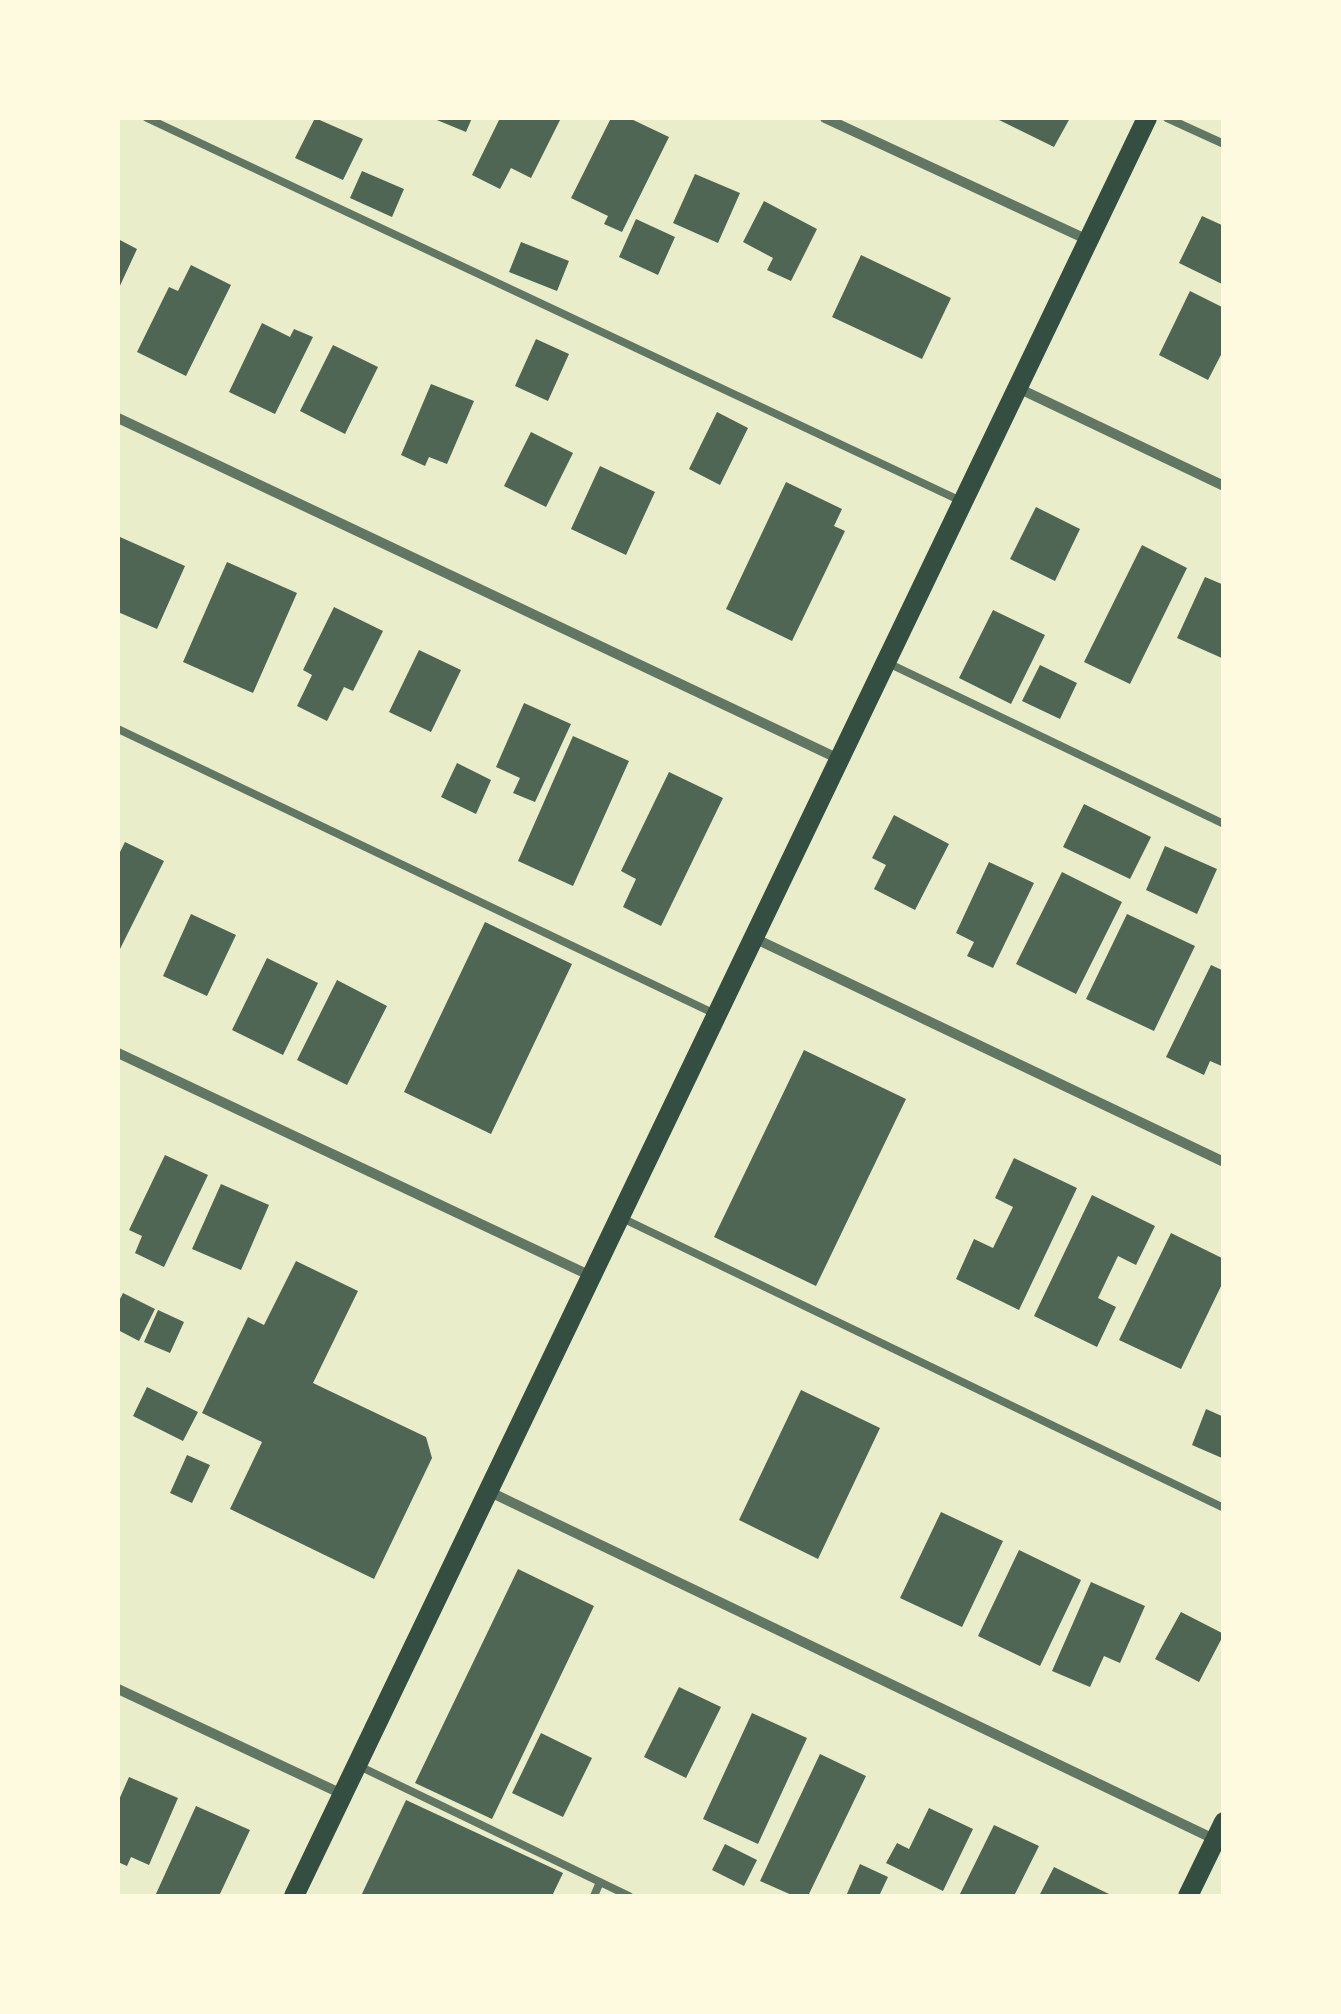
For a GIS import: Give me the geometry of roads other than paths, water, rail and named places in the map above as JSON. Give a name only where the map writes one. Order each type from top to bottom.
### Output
[{"type":"main road","points":[[294,1896],[1146,118]]},
{"type":"main road","points":[[1188,1896],[1221,1835]]},
{"type":"street","points":[[825,118],[1088,240]]},
{"type":"street","points":[[1018,388],[1224,486]]},
{"type":"street","points":[[118,418],[839,758]]},
{"type":"street","points":[[754,938],[1224,1162]]},
{"type":"street","points":[[118,1053],[592,1276]]},
{"type":"street","points":[[488,1491],[1221,1835]]},
{"type":"street","points":[[118,1688],[343,1795]]},
{"type":"lane","points":[[147,118],[962,502]]},
{"type":"lane","points":[[1167,118],[1224,144]]},
{"type":"lane","points":[[886,662],[1224,824]]},
{"type":"lane","points":[[118,728],[716,1015]]},
{"type":"lane","points":[[620,1217],[1224,1508]]},
{"type":"lane","points":[[357,1765],[629,1896]]},
{"type":"lane","points":[[594,1896],[600,1882]]}]
